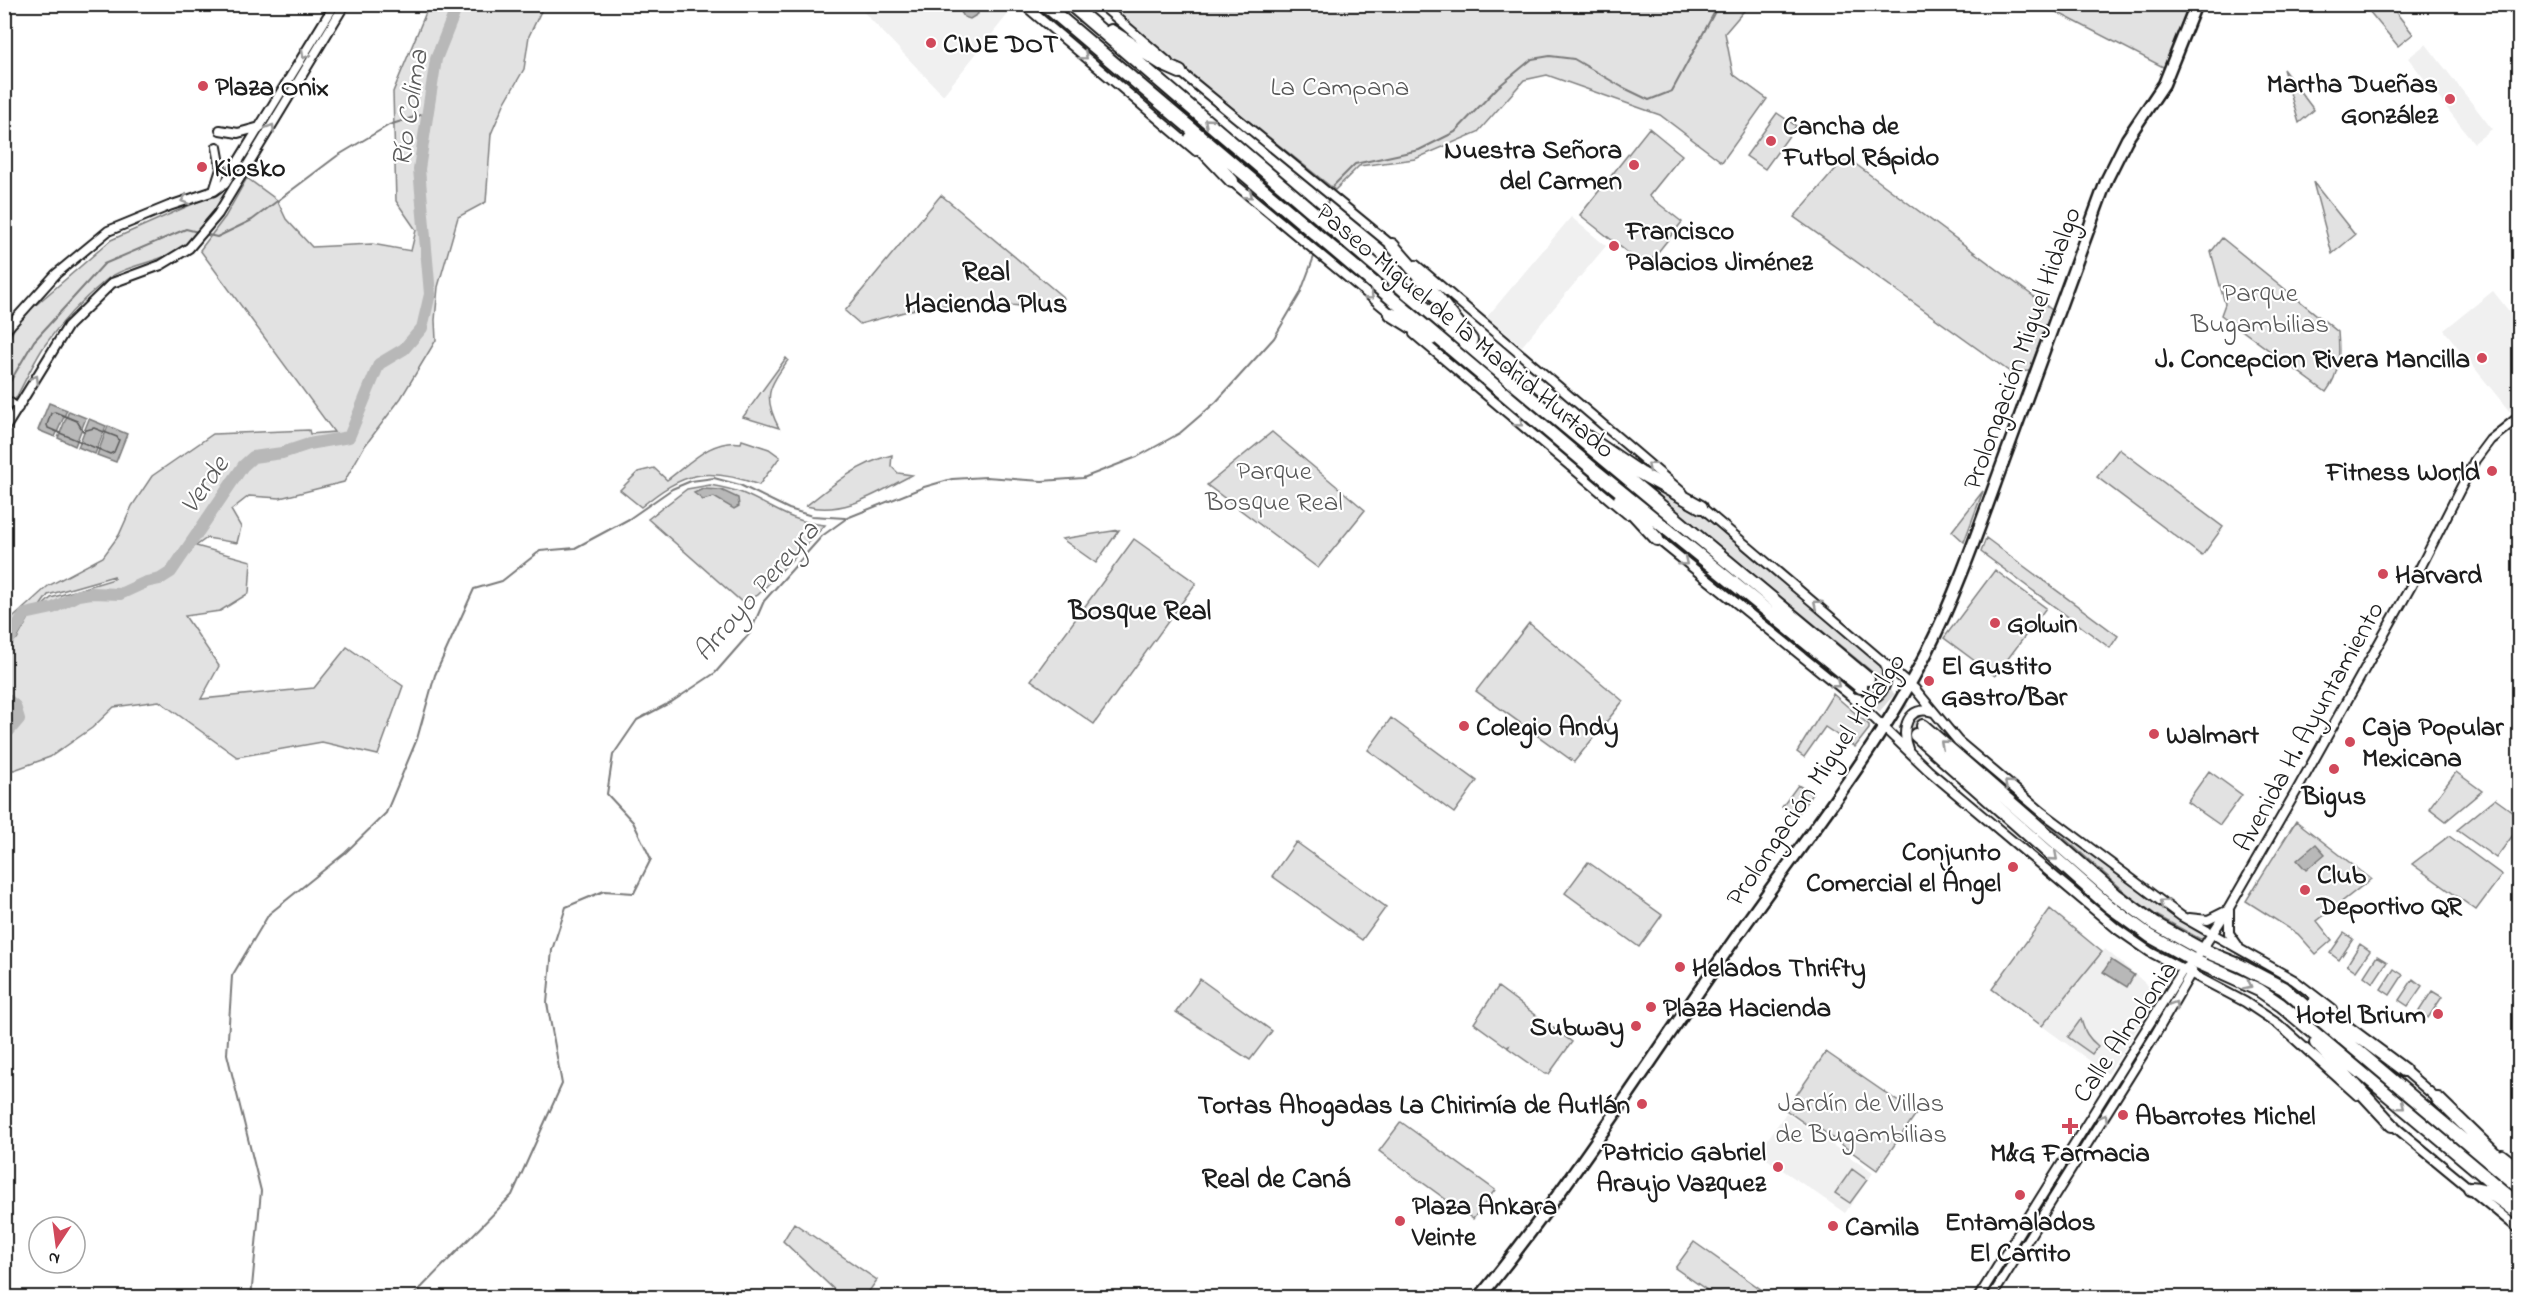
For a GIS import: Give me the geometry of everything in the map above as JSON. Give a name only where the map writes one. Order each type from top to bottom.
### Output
[{"type":"highway","name":"Paseo Miguel de la Madrid Hurtado","points":[[1044,4],[1593,469],[1860,687]]},
{"type":"highway","name":"Paseo Miguel de la Madrid Hurtado","points":[[1070,4],[1569,431],[1860,687]]},
{"type":"highway","points":[[1089,20],[1179,72]]},
{"type":"highway","points":[[1147,92],[1232,181]]},
{"type":"highway","points":[[1392,245],[1428,286],[1488,362]]},
{"type":"highway","points":[[1391,314],[1468,361]]},
{"type":"highway","points":[[1569,431],[1589,437],[1640,473],[1701,507]]},
{"type":"highway","points":[[1593,469],[1657,539]]},
{"type":"highway","points":[[1919,731],[2109,906],[2150,936],[2259,990],[2281,1005],[2520,1206]]},
{"type":"highway","points":[[2197,958],[2241,966],[2283,988],[2304,995],[2361,1040],[2404,1070]]},
{"type":"highway","points":[[2283,988],[2520,1188]]},
{"type":"highway","points":[[2281,1005],[2392,1125]]},
{"type":"highway","points":[[2438,1099],[2520,1178]]},
{"type":"highway","points":[[2470,1188],[2478,1188],[2487,1192],[2520,1215]]},
{"type":"main road","name":"Prolongación Miguel Hidalgo","points":[[1479,1298],[1584,1158],[1884,727],[1927,652],[1970,552],[2107,179],[2127,139],[2164,84],[2196,4]]},
{"type":"street","points":[[4,332],[56,274],[108,231],[169,206],[214,191],[225,183],[261,128],[335,4]]},
{"type":"street","points":[[4,430],[68,326],[112,283],[161,265],[189,248],[205,229],[230,195],[345,4]]},
{"type":"street","points":[[1023,4],[1657,539],[1860,687],[1884,727],[1928,770],[2117,929],[2150,952],[2246,1002],[2278,1024],[2392,1125],[2520,1230]]},
{"type":"street","points":[[1100,4],[1179,72],[1392,245],[1884,662],[1909,684],[1958,741],[2018,793],[2181,916],[2294,980],[2520,1168]]},
{"type":"street","points":[[220,130],[238,133],[261,128]]},
{"type":"street","points":[[214,191],[221,169],[218,147]]},
{"type":"street","points":[[6,400],[18,408]]},
{"type":"street","name":"Avenida H. Ayuntamiento","points":[[2197,958],[2229,908],[2412,586],[2475,460],[2490,440],[2520,416]]},
{"type":"street","points":[[1860,687],[1862,700],[1870,700],[1879,695],[1889,678],[1884,662]]},
{"type":"street","points":[[1908,750],[1904,739],[1904,727],[1908,718],[1917,711],[1935,712]]},
{"type":"street","points":[[2181,916],[2199,921],[2208,920],[2229,908],[2229,933],[2240,949]]},
{"type":"street","name":"Calle Almolonia","points":[[1978,1298],[2183,970],[2197,958]]},
{"type":"street","name":"Calle Almolonia","points":[[1991,1298],[2192,975],[2197,958]]},
{"type":"shaded area","points":[[1009,4],[1013,8],[943,95],[857,5]]},
{"type":"shaded area","points":[[2426,44],[2492,129],[2474,143],[2408,58]]},
{"type":"shaded area","points":[[1571,217],[1606,246],[1522,346],[1487,317]]},
{"type":"shaded area","points":[[2493,291],[2519,324],[2519,404],[2510,412],[2444,330]]},
{"type":"shaded area","points":[[2105,949],[2159,995],[2108,1074],[2042,1026]]},
{"type":"shaded area","points":[[1786,1113],[1873,1173],[1845,1213],[1758,1153]]},
{"type":"green space","points":[[429,5],[544,5],[529,36],[524,69],[504,104],[491,134],[486,202],[458,217],[438,287],[436,340],[401,398],[364,447],[344,482],[280,498],[249,496],[231,510],[241,527],[237,543],[207,538],[196,546],[251,561],[249,593],[220,611],[185,616],[219,666],[201,699],[314,688],[347,647],[403,686],[378,755],[322,742],[237,757],[159,701],[114,707],[92,728],[50,757],[14,770],[5,769],[5,645],[17,639],[29,618],[51,598],[114,579],[114,576],[48,595],[40,606],[24,611],[5,642],[5,625],[48,586],[103,557],[119,535],[132,506],[152,476],[213,434],[309,430],[310,434],[334,432],[200,250],[225,217],[247,178],[277,200],[286,219],[312,247],[372,244],[411,251],[416,230],[396,201],[393,92]]},
{"type":"green space","name":"La Campana","points":[[1107,5],[1749,5],[1725,33],[1733,74],[1767,99],[1722,162],[1660,115],[1547,75],[1524,80],[1478,132],[1415,159],[1359,166],[1335,190]]},
{"type":"green space","points":[[2043,5],[2189,5],[2165,68]]},
{"type":"green space","points":[[2364,5],[2390,5],[2413,34],[2398,46]]},
{"type":"green space","points":[[2283,69],[2314,110],[2299,123]]},
{"type":"green space","name":"Cancha de Futbol Rápido","points":[[1777,113],[1796,126],[1765,169],[1746,156]]},
{"type":"green space","points":[[1649,128],[1682,155],[1649,196],[1682,222],[1646,267],[1580,215]]},
{"type":"green space","points":[[1846,157],[2052,310],[2029,371],[2010,372],[1794,217]]},
{"type":"green space","points":[[2313,182],[2355,235],[2332,254]]},
{"type":"green space","points":[[229,188],[203,226],[178,250],[112,276],[81,303],[45,345],[5,417],[5,348],[15,327],[30,310],[111,240]]},
{"type":"green space","points":[[941,195],[1064,298],[1046,307],[967,303],[919,308],[860,324],[845,311]]},
{"type":"green space","name":"Parque Bugambilias","points":[[2222,238],[2338,332],[2338,364],[2331,385],[2326,392],[2221,315],[2225,304],[2211,252]]},
{"type":"green space","points":[[786,358],[788,360],[772,385],[769,400],[779,428],[743,417]]},
{"type":"green space","name":"Parque Bosque Real","points":[[1272,432],[1365,510],[1318,568],[1207,485]]},
{"type":"green space","points":[[742,440],[769,449],[780,457],[759,485],[725,476],[710,474],[696,476],[670,486],[641,507],[620,490],[638,472],[654,468],[667,480],[711,448],[730,442],[741,443]]},
{"type":"green space","points":[[2119,449],[2223,527],[2202,556],[2097,477]]},
{"type":"green space","points":[[892,455],[891,466],[898,473],[912,475],[874,495],[848,505],[834,508],[806,506],[857,469]]},
{"type":"green space","points":[[1612,458],[1695,507],[1881,665],[1884,670],[1882,680]]},
{"type":"green space","points":[[710,485],[742,493],[801,521],[825,525],[758,595],[743,603],[648,519],[687,489]]},
{"type":"green space","points":[[1983,491],[1964,542],[1952,531]]},
{"type":"green space","points":[[1119,530],[1096,563],[1062,539]]},
{"type":"green space","points":[[1986,538],[2118,636],[2110,648],[1981,552]]},
{"type":"green space","points":[[1134,539],[1196,583],[1094,724],[1031,680]]},
{"type":"green space","name":"Golwin","points":[[1995,570],[2046,608],[1995,676],[1944,638]]},
{"type":"green space","points":[[1529,623],[1623,701],[1574,762],[1476,691]]},
{"type":"green space","points":[[1833,694],[1869,725],[1869,729],[1855,747],[1825,727],[1804,757],[1797,752]]},
{"type":"green space","points":[[1391,718],[1477,781],[1454,813],[1368,750]]},
{"type":"green space","points":[[2209,771],[2242,795],[2220,825],[2187,802]]},
{"type":"green space","points":[[2456,772],[2482,791],[2446,821],[2429,808]]},
{"type":"green space","points":[[1798,785],[1812,794],[1796,817],[1782,807]]},
{"type":"green space","points":[[2495,799],[2520,817],[2519,827],[2496,858],[2457,830]]},
{"type":"green space","points":[[2040,817],[2100,858],[2157,905],[2204,932],[2205,938],[2200,939],[2156,915],[2130,896]]},
{"type":"green space","name":"Club Deportivo QR","points":[[2296,821],[2371,879],[2317,921],[2332,940],[2316,954],[2298,934],[2246,901]]},
{"type":"green space","points":[[2449,836],[2502,875],[2476,910],[2412,864]]},
{"type":"green space","points":[[1296,842],[1386,907],[1362,940],[1272,876]]},
{"type":"green space","points":[[1588,862],[1662,915],[1639,947],[1565,893]]},
{"type":"green space","points":[[2050,909],[2102,952],[2042,1026],[1992,989]]},
{"type":"green space","points":[[2344,933],[2353,939],[2339,960],[2330,953]]},
{"type":"green space","points":[[2360,944],[2370,951],[2356,971],[2347,965]]},
{"type":"green space","points":[[2377,956],[2387,962],[2373,983],[2364,976]]},
{"type":"green space","points":[[2394,969],[2403,975],[2390,995],[2381,989]]},
{"type":"green space","points":[[1200,979],[1272,1031],[1250,1060],[1176,1012]]},
{"type":"green space","points":[[2413,979],[2422,986],[2408,1006],[2399,1000]]},
{"type":"green space","points":[[1498,987],[1572,1042],[1549,1074],[1545,1074],[1474,1023]]},
{"type":"green space","points":[[2432,991],[2442,997],[2428,1018],[2419,1011]]},
{"type":"green space","points":[[2081,1019],[2087,1034],[2098,1046],[2092,1054],[2068,1037]]},
{"type":"green space","name":"Jardín de Villas de Bugambilias","points":[[1826,1052],[1916,1114],[1877,1170],[1813,1124],[1810,1127],[1786,1110]]},
{"type":"green space","points":[[1401,1122],[1495,1190],[1473,1219],[1379,1151]]},
{"type":"green space","points":[[1852,1169],[1867,1180],[1850,1203],[1835,1193]]},
{"type":"green space","points":[[794,1223],[877,1280],[865,1297],[842,1297],[783,1241]]},
{"type":"green space","points":[[1694,1242],[1772,1297],[1717,1297],[1675,1268]]},
{"type":"water","points":[[962,5],[978,5],[978,14],[970,19],[964,17],[961,12]]},
{"type":"water","points":[[49,403],[67,410],[55,437],[38,430]]},
{"type":"water","points":[[69,411],[86,418],[75,446],[58,438]]},
{"type":"water","points":[[89,419],[106,426],[95,454],[78,447]]},
{"type":"water","points":[[108,426],[127,434],[116,462],[97,455]]},
{"type":"water","points":[[703,489],[721,490],[738,498],[739,506],[734,509],[714,497],[703,500],[694,493]]},
{"type":"water","points":[[2316,844],[2325,854],[2306,870],[2297,860]]},
{"type":"water","points":[[2111,960],[2134,975],[2127,987],[2103,972]]},
{"type":"waterway","name":"Verde","points":[[4,648],[25,614],[53,608],[78,595],[120,594],[146,582],[160,579],[171,572],[243,466],[253,457],[282,453],[309,444],[349,437],[379,364],[404,349],[422,328],[430,294],[419,169],[436,59],[458,4]]},
{"type":"waterway","name":"Arroyo Pereyra","points":[[1324,216],[1331,188],[1355,164],[1419,150],[1455,132],[1498,87],[1532,59],[1550,56],[1574,59],[1649,100],[1672,91],[1719,4]]},
{"type":"waterway","name":"Río Colima","points":[[204,234],[217,237],[252,220],[337,156],[389,125],[427,113]]},
{"type":"waterway","points":[[4,392],[34,341],[104,264],[186,229],[198,232]]},
{"type":"waterway","name":"Arroyo Pereyra","points":[[411,1298],[512,1195],[562,1084],[547,1003],[552,950],[566,907],[604,891],[634,893],[651,859],[633,822],[607,794],[613,755],[637,720],[673,701],[715,673],[750,633],[764,601],[822,536],[847,518],[924,487],[952,479],[986,477],[1042,481],[1083,478],[1137,457],[1180,433],[1216,402],[1274,338],[1300,294],[1315,254]]},
{"type":"waterway","points":[[251,1298],[261,1191],[227,1054],[232,976],[269,914],[345,853],[386,813],[417,739],[435,675],[474,589],[502,581],[540,551],[575,548],[629,519],[672,489],[691,481],[714,478],[740,485],[789,509],[812,516],[845,518]]},
{"type":"waterway","name":"Verde","points":[[4,697],[15,706],[19,719],[7,733],[4,733]]},
{"type":"tunnel","points":[[1868,679],[1923,726]]},
{"type":"tunnel","points":[[1861,687],[1916,735]]},
{"type":"place","name":"CINE DOT","points":[[931,43]]},
{"type":"place","name":"Plaza Onix","points":[[203,86]]},
{"type":"place","name":"Martha Dueñas González","points":[[2450,99]]},
{"type":"place","name":"Cancha de Futbol Rápido","points":[[1771,141]]},
{"type":"place","name":"Nuestra Señora del Carmen","points":[[1634,165]]},
{"type":"place","name":"Kiosko","points":[[202,167]]},
{"type":"place","name":"Francisco Palacios Jiménez","points":[[1614,246]]},
{"type":"place","name":"J. Concepcion Rivera Mancilla","points":[[2482,358]]},
{"type":"place","name":"Fitness World","points":[[2492,471]]},
{"type":"place","name":"Harvard","points":[[2383,574]]},
{"type":"place","name":"Golwin","points":[[1995,623]]},
{"type":"place","name":"El Gustito Gastro/Bar","points":[[1929,681]]},
{"type":"place","name":"Colegio Andy","points":[[1464,726]]},
{"type":"place","name":"Walmart","points":[[2154,734]]},
{"type":"place","name":"Caja Popular Mexicana","points":[[2350,742]]},
{"type":"place","name":"Bigus","points":[[2334,769]]},
{"type":"place","name":"Conjunto Comercial el Ángel","points":[[2013,867]]},
{"type":"place","name":"Club Deportivo QR","points":[[2305,890]]},
{"type":"place","name":"Helados Thrifty","points":[[1680,967]]},
{"type":"place","name":"Plaza Hacienda","points":[[1651,1007]]},
{"type":"place","name":"Hotel Brium","points":[[2438,1014]]},
{"type":"place","name":"Subway","points":[[1636,1026]]},
{"type":"place","name":"Tortas Ahogadas La Chirimía de Autlán","points":[[1642,1104]]},
{"type":"place","name":"Abarrotes Michel","points":[[2123,1115]]},
{"type":"place","name":"M&G Farmacia","points":[[2070,1126]]},
{"type":"place","name":"Patricio Gabriel Araujo Vazquez","points":[[1778,1167]]},
{"type":"place","name":"Entamalados El Carrito","points":[[2020,1195]]},
{"type":"place","name":"Plaza Ankara Veinte","points":[[1400,1221]]},
{"type":"place","name":"Camila","points":[[1833,1226]]},
{"type":"district","name":"Real Hacienda Plus","points":[[986,286]]},
{"type":"district","name":"Bosque Real","points":[[1140,609]]},
{"type":"district","name":"Real de Caná","points":[[1276,1177]]}]
